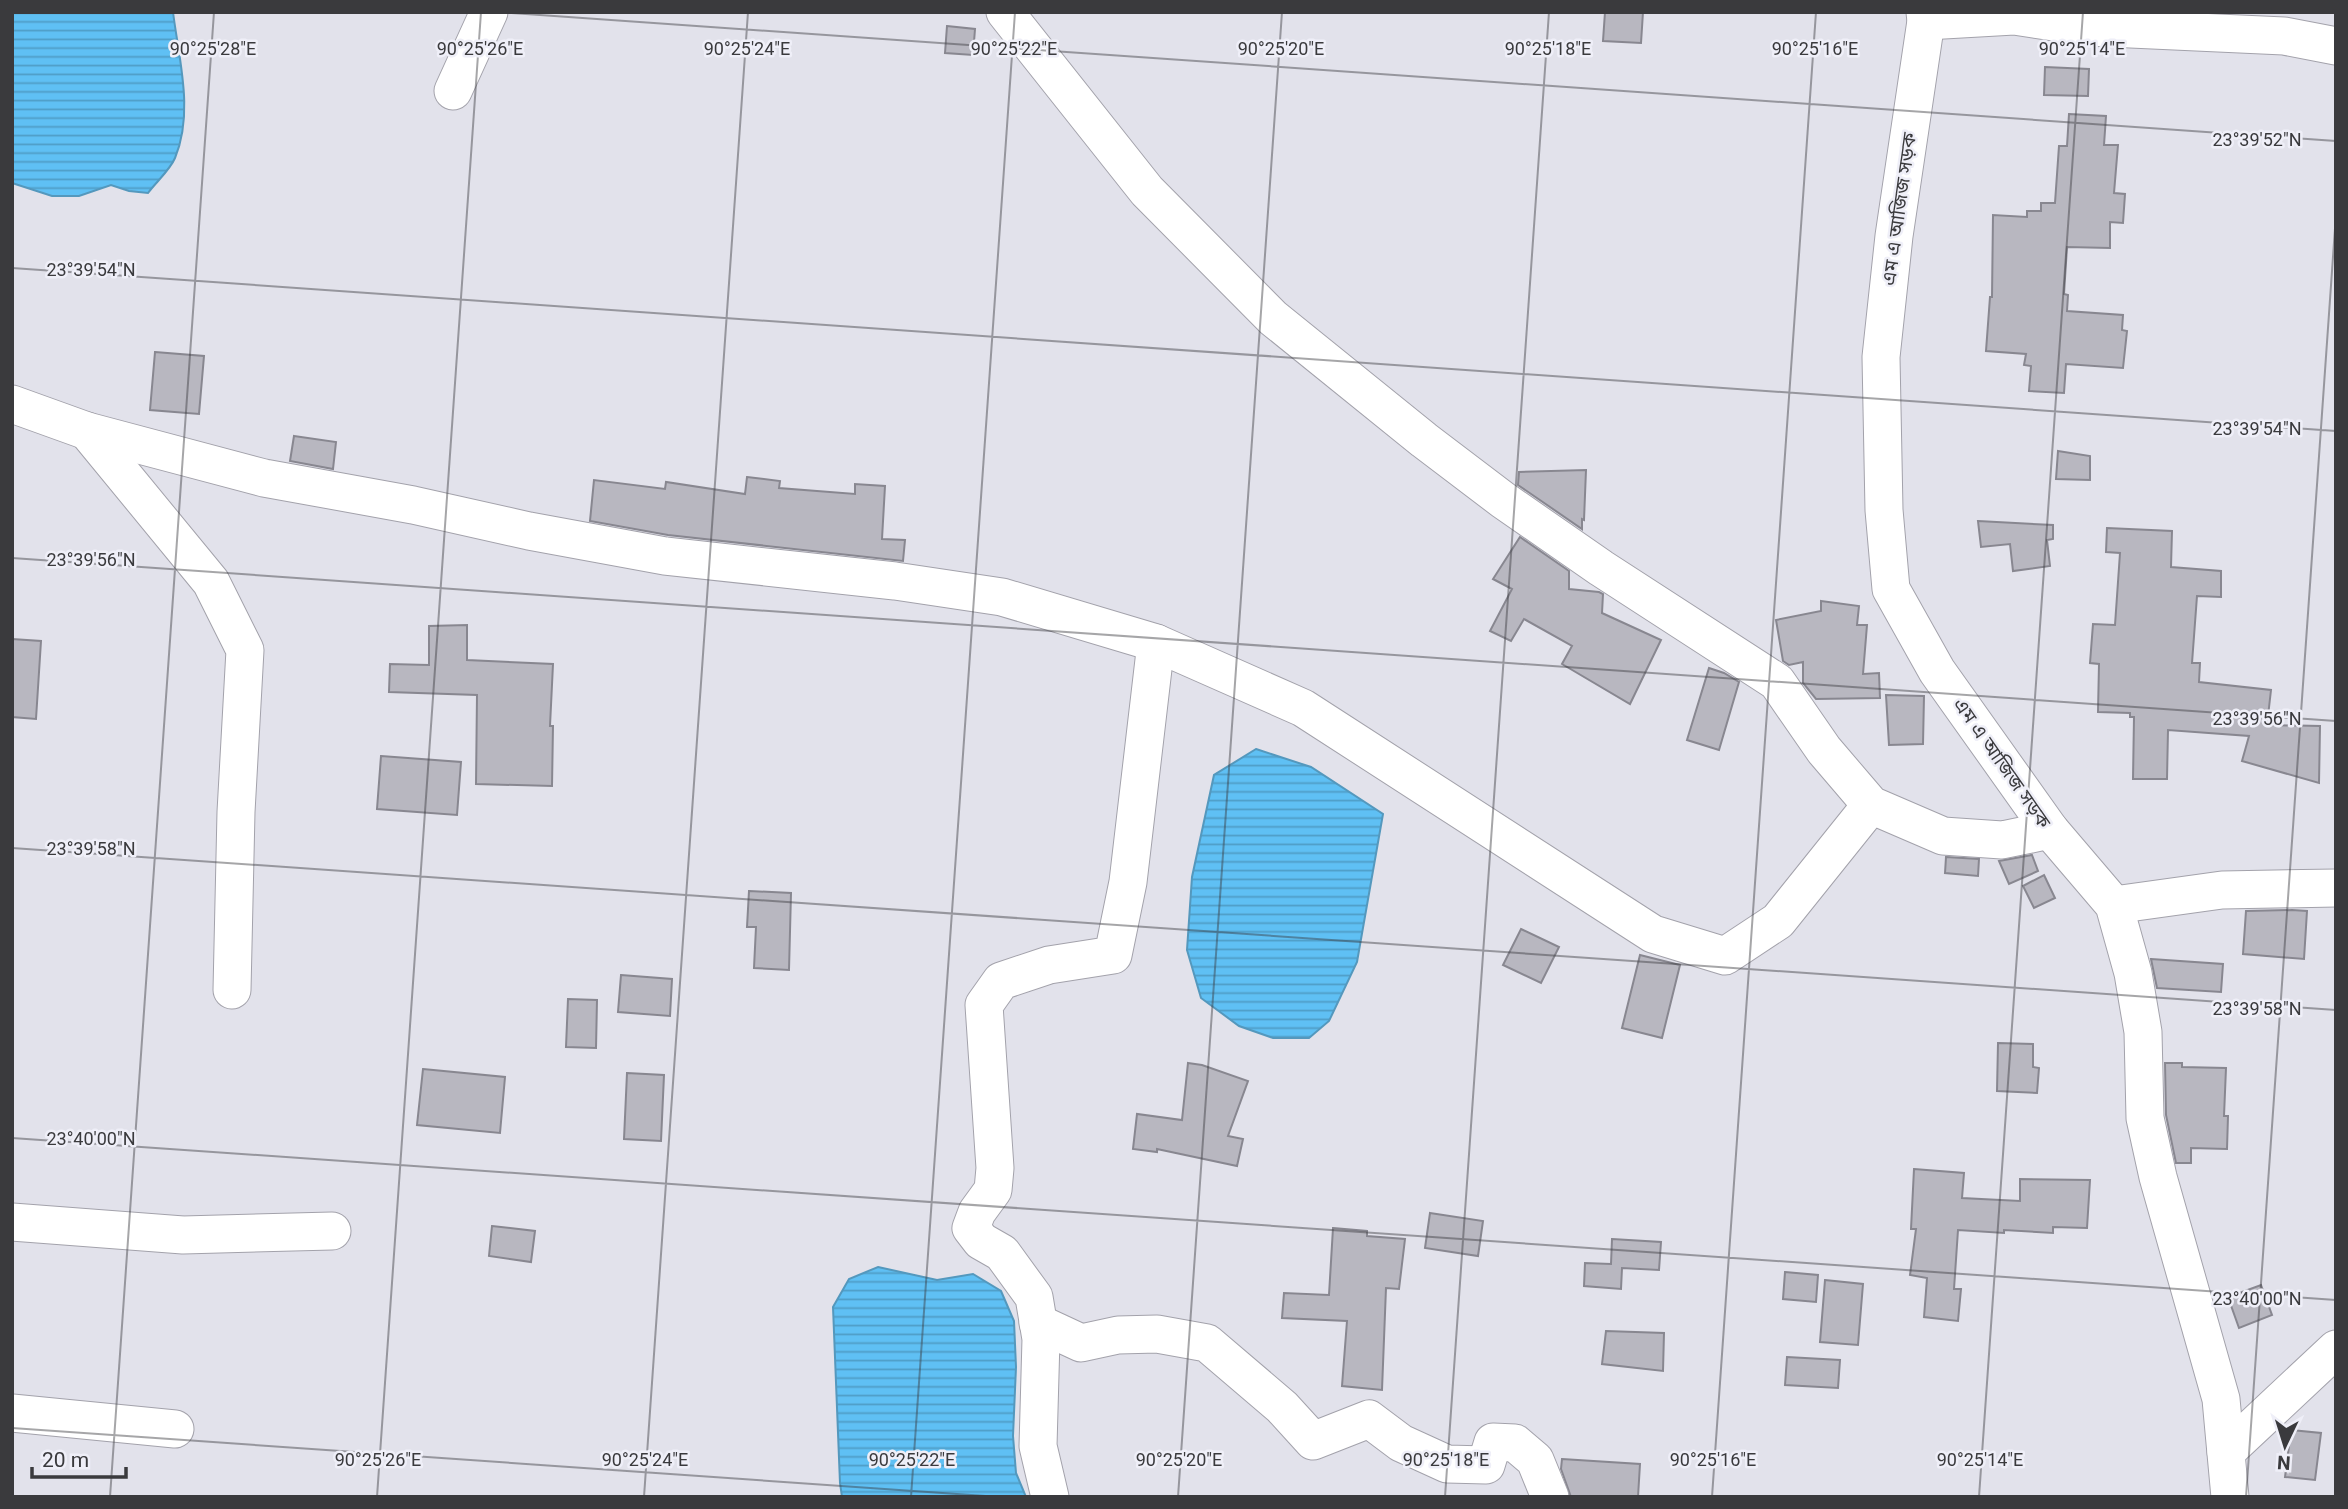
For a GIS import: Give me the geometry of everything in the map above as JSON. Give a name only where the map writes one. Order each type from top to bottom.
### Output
[{"type":"street","points":[[453,91],[489,12]]},
{"type":"street","points":[[1005,12],[1147,191],[1273,318],[1503,500],[1601,568],[1777,682],[1824,750],[1871,805],[1943,836],[2002,840],[2050,830]]},
{"type":"street","points":[[1926,17],[2014,16],[2087,27],[2284,36],[2336,46]]},
{"type":"street","name":"এম এ আজিজ সড়ক","points":[[1926,17],[1894,236],[1881,357],[1884,510],[1891,590],[1937,671],[2050,830],[2115,905],[2133,973],[2143,1032],[2145,1118],[2158,1177],[2221,1399],[2230,1497]]},
{"type":"street","points":[[12,404],[87,431],[264,478],[665,556],[895,581],[1002,597],[1156,643],[1303,708],[1653,934],[1725,956],[1778,921],[1871,805]]},
{"type":"street","points":[[87,431],[211,582],[244,650],[236,812],[232,990]]},
{"type":"street","points":[[1050,1497],[1038,1446],[1041,1339],[1034,1297],[1002,1253],[981,1241],[971,1228],[976,1212],[993,1190],[994,1179],[984,1005],[1001,981],[1049,965],[1113,955],[1128,881],[1156,643]]},
{"type":"street","points":[[2115,905],[2222,890],[2336,888]]},
{"type":"street","points":[[12,1222],[183,1235],[332,1231]]},
{"type":"street","points":[[1038,1324],[1081,1343],[1118,1335],[1157,1334],[1207,1343],[1282,1407],[1313,1441],[1369,1419],[1401,1443],[1447,1464],[1486,1465],[1493,1442],[1516,1443],[1535,1460],[1550,1497]]},
{"type":"street","points":[[2226,1452],[2336,1349]]},
{"type":"street","points":[[12,1413],[175,1429]]},
{"type":"water","points":[[12,12],[173,12],[183,86],[184,123],[173,162],[148,193],[111,185],[79,196],[52,196],[12,183]]},
{"type":"water","points":[[1256,749],[1311,767],[1383,814],[1357,962],[1329,1021],[1309,1038],[1273,1038],[1239,1026],[1201,998],[1187,950],[1192,877],[1214,775]]},
{"type":"water","points":[[878,1267],[937,1280],[973,1274],[1001,1291],[1014,1321],[1016,1367],[1013,1436],[1016,1473],[1026,1497],[842,1497],[833,1307],[849,1279]]},
{"type":"building","points":[[1605,12],[1643,12],[1641,43],[1603,41]]},
{"type":"building","points":[[947,26],[975,29],[973,55],[945,53]]},
{"type":"building","points":[[2045,67],[2089,69],[2088,96],[2044,95]]},
{"type":"building","points":[[2069,114],[2106,116],[2104,145],[2118,145],[2114,193],[2125,194],[2123,223],[2110,222],[2110,248],[2067,247],[2064,294],[2068,295],[2067,311],[2123,315],[2122,330],[2127,331],[2123,368],[2066,364],[2064,393],[2029,391],[2031,366],[2024,365],[2026,354],[1986,351],[1992,297],[1993,215],[2027,217],[2027,211],[2041,211],[2041,203],[2055,203],[2059,146],[2067,146]]},
{"type":"building","points":[[155,352],[204,356],[199,414],[150,410]]},
{"type":"building","points":[[294,436],[336,442],[333,469],[290,461]]},
{"type":"building","points":[[2058,451],[2090,456],[2090,480],[2056,479]]},
{"type":"building","points":[[1586,470],[1582,529],[1518,485],[1519,472]]},
{"type":"building","points":[[747,477],[780,481],[779,488],[855,494],[855,484],[885,486],[882,539],[905,540],[903,561],[668,535],[590,521],[594,480],[665,489],[666,482],[745,494]]},
{"type":"building","points":[[1978,521],[2053,525],[2053,539],[2047,540],[2050,566],[2013,571],[2010,544],[1981,547]]},
{"type":"building","points":[[2107,528],[2172,531],[2171,567],[2221,571],[2221,597],[2197,596],[2192,663],[2200,663],[2199,682],[2271,690],[2267,725],[2320,726],[2319,783],[2242,761],[2249,736],[2168,730],[2167,779],[2133,779],[2134,717],[2130,717],[2130,713],[2098,712],[2099,664],[2090,663],[2093,624],[2115,625],[2120,553],[2106,552]]},
{"type":"building","points":[[1520,537],[1569,571],[1569,589],[1603,594],[1602,613],[1661,640],[1630,704],[1562,664],[1572,646],[1524,619],[1511,641],[1490,631],[1512,589],[1493,579]]},
{"type":"building","points":[[1821,601],[1859,606],[1857,625],[1867,625],[1863,674],[1879,673],[1880,698],[1816,699],[1803,683],[1803,662],[1789,665],[1783,661],[1776,620],[1821,611]]},
{"type":"building","points":[[467,625],[467,660],[553,664],[550,726],[553,726],[552,786],[476,784],[477,695],[389,692],[390,664],[429,665],[429,626]]},
{"type":"building","points":[[12,639],[41,641],[36,719],[12,717]]},
{"type":"building","points":[[1709,668],[1739,682],[1719,750],[1687,740]]},
{"type":"building","points":[[1886,695],[1924,696],[1923,744],[1889,745]]},
{"type":"building","points":[[381,756],[461,762],[457,815],[377,809]]},
{"type":"building","points":[[2032,855],[2038,871],[2009,884],[1999,861]]},
{"type":"building","points":[[1946,857],[1979,859],[1978,876],[1945,873]]},
{"type":"building","points":[[2044,875],[2055,898],[2034,908],[2023,886]]},
{"type":"building","points":[[749,891],[791,893],[789,970],[754,968],[756,927],[747,927]]},
{"type":"building","points":[[2246,911],[2307,911],[2304,959],[2243,954]]},
{"type":"building","points":[[1521,929],[1559,947],[1541,983],[1503,965]]},
{"type":"building","points":[[1640,955],[1680,965],[1662,1038],[1622,1028]]},
{"type":"building","points":[[2151,959],[2223,964],[2221,992],[2157,988]]},
{"type":"building","points":[[621,975],[672,979],[670,1016],[618,1012]]},
{"type":"building","points":[[568,999],[597,1000],[596,1048],[566,1047]]},
{"type":"building","points":[[1998,1043],[2033,1044],[2033,1067],[2039,1068],[2037,1093],[1997,1091]]},
{"type":"building","points":[[1188,1063],[1202,1065],[1248,1081],[1228,1136],[1243,1139],[1237,1166],[1157,1149],[1157,1152],[1133,1149],[1137,1114],[1182,1120]]},
{"type":"building","points":[[2165,1063],[2182,1063],[2182,1067],[2226,1068],[2224,1116],[2228,1116],[2227,1149],[2191,1148],[2191,1163],[2176,1163],[2166,1115]]},
{"type":"building","points":[[423,1069],[505,1077],[500,1133],[417,1125]]},
{"type":"building","points":[[627,1073],[664,1075],[661,1141],[624,1139]]},
{"type":"building","points":[[1914,1169],[1964,1173],[1962,1198],[2020,1201],[2020,1179],[2090,1180],[2087,1228],[2053,1227],[2053,1233],[1958,1230],[1954,1289],[1961,1289],[1958,1321],[1924,1317],[1927,1278],[1910,1275],[1916,1229],[1911,1229]]},
{"type":"building","points":[[1430,1213],[1483,1221],[1478,1256],[1425,1248]]},
{"type":"building","points":[[492,1226],[535,1231],[531,1262],[489,1256]]},
{"type":"building","points":[[1333,1228],[1367,1231],[1367,1236],[1405,1239],[1399,1289],[1386,1288],[1382,1390],[1342,1386],[1347,1321],[1282,1318],[1284,1293],[1329,1295]]},
{"type":"building","points":[[1612,1239],[1661,1242],[1659,1270],[1622,1268],[1621,1289],[1584,1286],[1585,1263],[1611,1264]]},
{"type":"building","points":[[1785,1272],[1818,1275],[1816,1302],[1783,1299]]},
{"type":"building","points":[[1825,1280],[1863,1284],[1858,1345],[1820,1342]]},
{"type":"building","points":[[2261,1285],[2272,1315],[2239,1328],[2228,1297]]},
{"type":"building","points":[[1606,1331],[1664,1333],[1663,1371],[1602,1364]]},
{"type":"building","points":[[1787,1357],[1840,1360],[1838,1388],[1785,1385]]},
{"type":"building","points":[[2291,1430],[2321,1433],[2315,1480],[2285,1477]]},
{"type":"building","points":[[1562,1459],[1640,1464],[1638,1497],[1571,1497],[1561,1469]]}]
